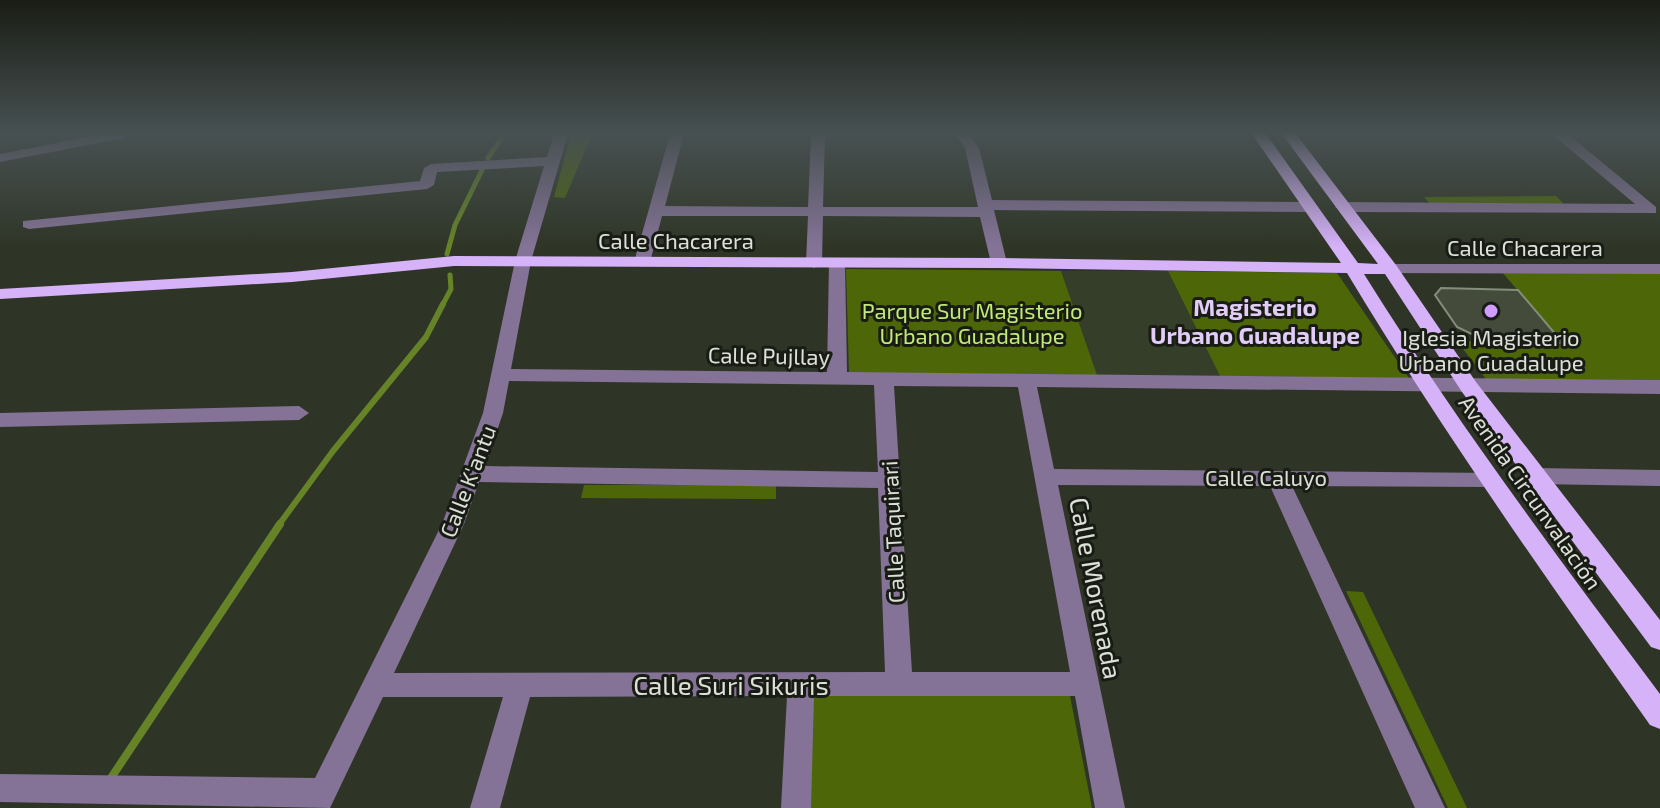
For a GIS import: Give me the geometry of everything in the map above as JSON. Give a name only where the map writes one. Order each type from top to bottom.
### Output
[{"type":"main road","name":"Avenida Circunvalación","points":[[1285,172],[1353,269],[1424,385],[1488,479],[1660,716]]},
{"type":"main road","name":"Avenida Circunvalación","points":[[1317,172],[1390,269],[1469,387],[1660,639]]},
{"type":"main road","name":"Calle Chacarera","points":[[0,294],[292,277],[454,261],[999,263],[1390,269]]},
{"type":"street","points":[[29,224],[412,187],[427,185],[430,172]]},
{"type":"street","name":"Calle K'antu","points":[[319,800],[453,524],[493,413],[523,261],[549,172]]},
{"type":"street","points":[[642,262],[667,172]]},
{"type":"street","points":[[814,263],[817,172]]},
{"type":"street","points":[[977,172],[999,263]]},
{"type":"street","points":[[1605,172],[1655,213]]},
{"type":"street","points":[[657,211],[1309,207]]},
{"type":"street","points":[[1343,207],[1655,213]]},
{"type":"street","points":[[837,263],[837,380]]},
{"type":"street","name":"Calle Chacarera","points":[[1390,269],[1660,269]]},
{"type":"street","name":"Calle Pujllay","points":[[501,375],[1660,387]]},
{"type":"street","name":"Calle Morenada","points":[[1026,380],[1110,808]]},
{"type":"street","name":"Calle Taquirari","points":[[884,381],[899,684]]},
{"type":"street","points":[[0,420],[299,413]]},
{"type":"street","points":[[471,474],[889,480]]},
{"type":"street","points":[[1535,476],[1660,478]]},
{"type":"street","name":"Calle Caluyo","points":[[1044,477],[1488,479]]},
{"type":"street","points":[[1277,477],[1430,808]]},
{"type":"street","points":[[796,808],[801,683]]},
{"type":"street","points":[[485,808],[520,684]]},
{"type":"street","name":"Calle Suri Sikuris","points":[[377,685],[1085,684]]},
{"type":"street","points":[[0,788],[319,800]]},
{"type":"shaded area","points":[[1061,271],[1168,271],[1220,376],[1097,375]]},
{"type":"green space","points":[[561,172],[576,172],[565,198],[554,197]]},
{"type":"green space","points":[[1556,196],[1564,204],[1430,204],[1424,197]]},
{"type":"green space","name":"Parque Sur Magisterio Urbano Guadalupe","points":[[846,269],[1061,271],[1097,375],[849,373]]},
{"type":"green space","points":[[1168,271],[1337,273],[1409,378],[1220,376]]},
{"type":"green space","points":[[1502,272],[1660,273],[1660,380],[1486,379],[1457,341],[1562,342]]},
{"type":"green space","points":[[584,485],[776,485],[776,499],[581,498]]},
{"type":"green space","points":[[1346,591],[1363,592],[1467,808],[1448,808]]},
{"type":"green space","points":[[808,692],[1070,696],[1092,808],[805,808]]},
{"type":"building","name":"Iglesia Magisterio Urbano Guadalupe","points":[[1441,288],[1518,290],[1563,343],[1478,337],[1457,327],[1435,295]]},
{"type":"waterway","points":[[447,254],[455,225],[481,172]]},
{"type":"waterway","points":[[442,306],[451,289],[450,275]]},
{"type":"waterway","points":[[278,526],[333,451],[426,337],[443,304]]},
{"type":"waterway","points":[[109,781],[280,524]]},
{"type":"place","name":"Iglesia Magisterio Urbano Guadalupe","points":[[1491,311]]},
{"type":"district","name":"Magisterio Urbano Guadalupe","points":[[1255,320]]}]
